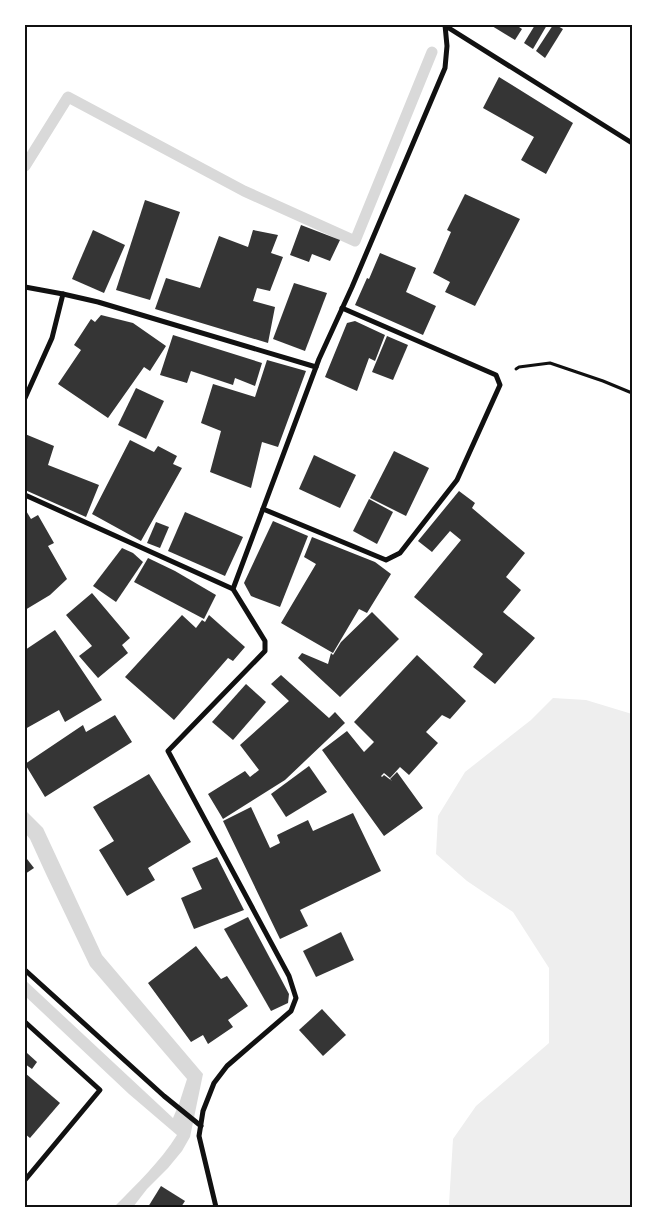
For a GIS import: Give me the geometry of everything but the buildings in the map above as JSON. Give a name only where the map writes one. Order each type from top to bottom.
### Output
[{"type":"street","points":[[444,25],[632,143]]},
{"type":"street","points":[[233,588],[316,367],[445,68],[447,46],[444,25]]},
{"type":"street","points":[[25,287],[107,305],[316,367]]},
{"type":"street","points":[[25,398],[52,338],[63,294]]},
{"type":"street","points":[[263,509],[386,560],[400,553],[456,480],[500,384],[496,375],[342,308]]},
{"type":"street","points":[[25,495],[233,588],[265,641],[264,651],[168,751],[289,976],[296,998],[291,1011],[228,1066],[214,1083],[203,1111],[199,1136],[216,1207]]},
{"type":"street","points":[[25,970],[164,1096],[201,1126]]},
{"type":"street","points":[[25,1022],[100,1090],[25,1180]]},
{"type":"path","points":[[498,381],[519,367],[550,363],[603,381],[632,394]]},
{"type":"shaded area","points":[[553,698],[586,700],[632,714],[632,1207],[451,1207],[449,1204],[453,1139],[476,1106],[549,1043],[549,968],[513,912],[467,881],[436,854],[438,816],[465,772],[531,720]]},
{"type":"shaded area","points":[[25,810],[43,828],[102,955],[203,1074],[190,1137],[182,1151],[133,1207],[114,1207],[156,1164],[177,1135],[129,1094],[25,996],[25,980],[173,1118],[187,1079],[90,966],[30,839],[25,833]]},
{"type":"waterway","points":[[25,166],[68,97],[244,191],[355,241],[432,52]]}]
